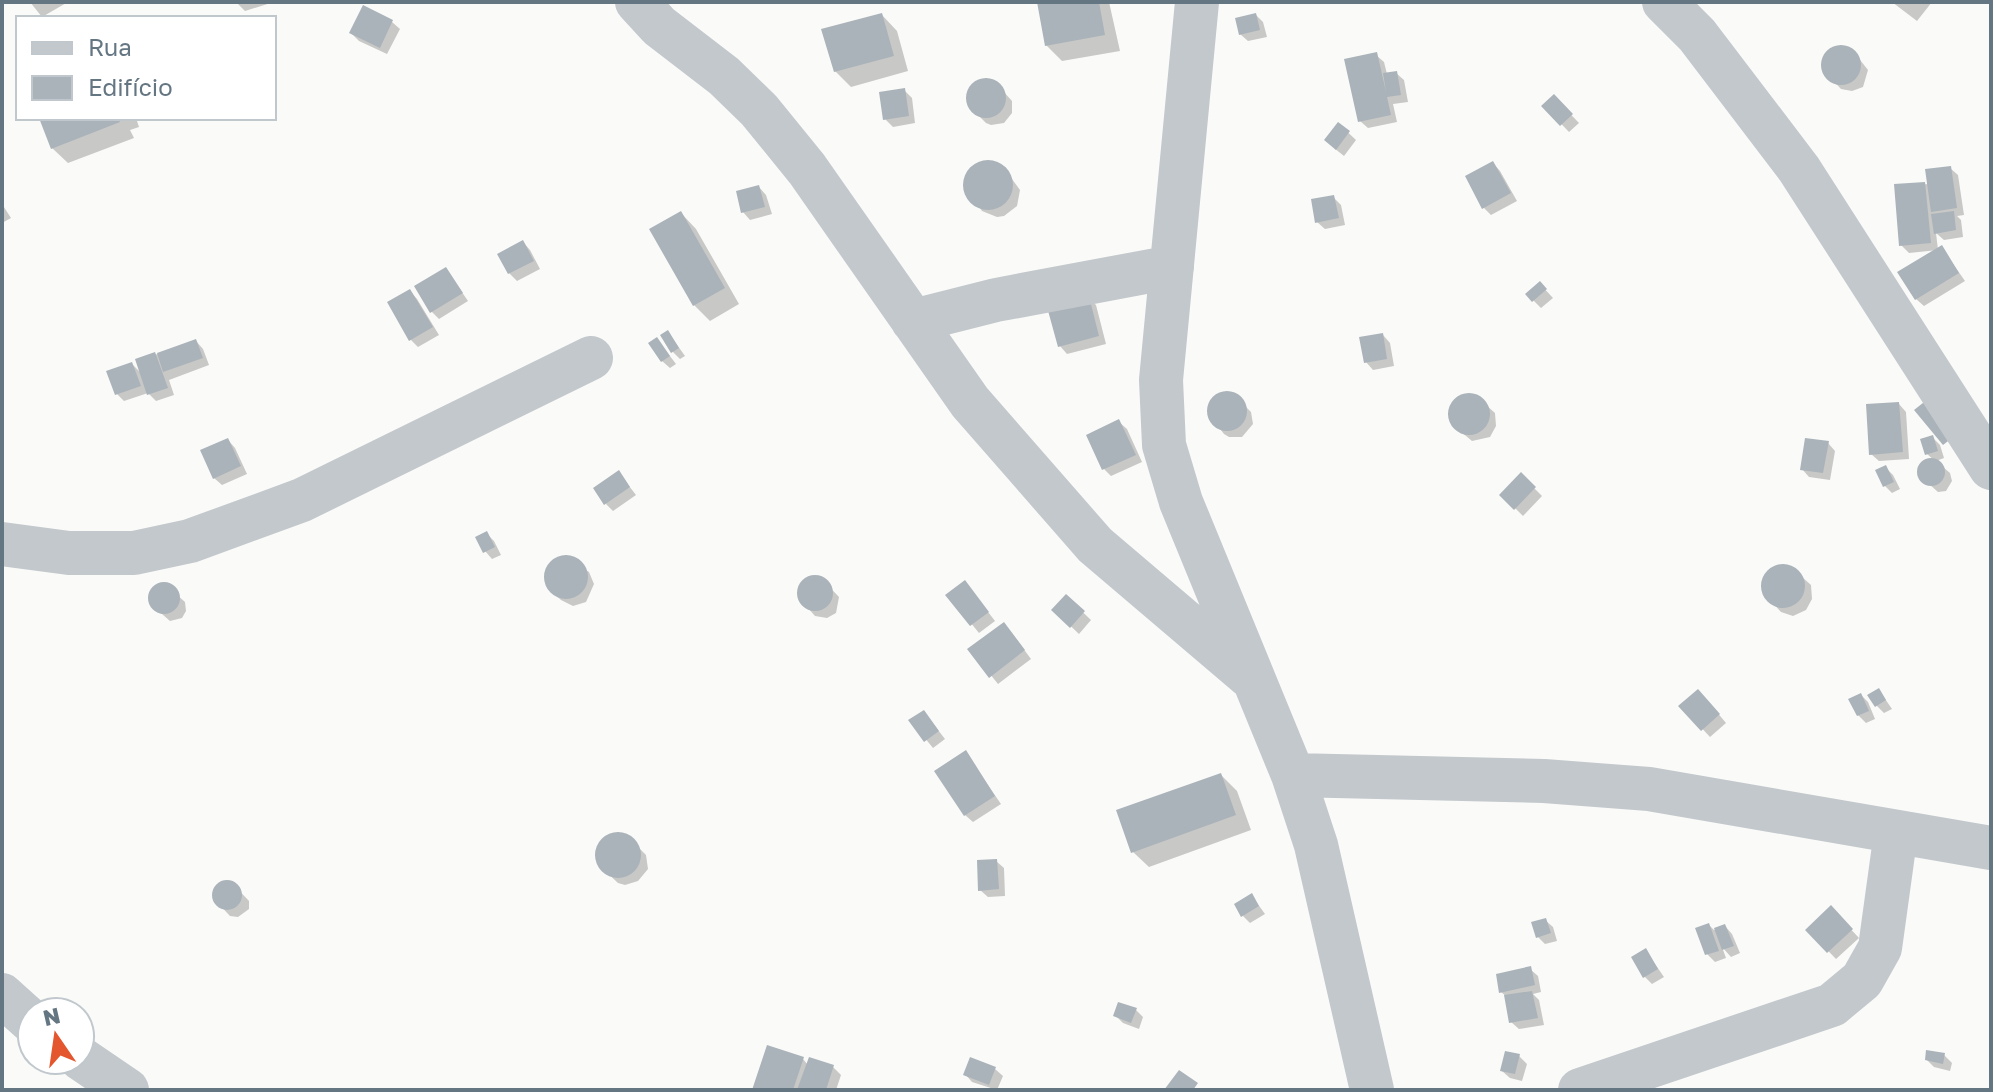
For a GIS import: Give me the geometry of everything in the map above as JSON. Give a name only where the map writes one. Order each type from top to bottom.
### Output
[{"type":"street","points":[[637,2],[659,26],[724,76],[759,110],[807,169],[970,402],[1095,545],[1254,680]]},
{"type":"street","points":[[1197,2],[1161,380],[1164,445],[1181,502],[1293,775],[1316,845],[1372,1090]]},
{"type":"street","points":[[1664,2],[1697,35],[1799,169],[1991,468]]},
{"type":"street","points":[[913,321],[996,300],[1172,267]]},
{"type":"street","points":[[2,544],[69,553],[134,553],[190,541],[302,500],[591,358]]},
{"type":"street","points":[[1293,775],[1544,781],[1649,789],[1991,848]]},
{"type":"street","points":[[1580,1090],[1832,1005],[1862,980],[1880,948],[1896,832]]},
{"type":"street","points":[[96,1069],[127,1090]]},
{"type":"building","points":[[1037,2],[1099,2],[1105,35],[1045,46]]},
{"type":"building","points":[[363,5],[393,20],[380,48],[349,33]]},
{"type":"building","points":[[882,13],[894,56],[834,72],[821,29]]},
{"type":"building","points":[[1256,13],[1260,30],[1239,35],[1235,18]]},
{"type":"building","points":[[1841,45],[1855,51],[1861,65],[1855,79],[1841,85],[1827,79],[1821,65],[1827,51]]},
{"type":"building","points":[[1377,52],[1386,92],[1383,73],[1397,71],[1401,95],[1387,97],[1391,115],[1358,122],[1344,59]]},
{"type":"building","points":[[986,78],[1000,84],[1006,98],[1000,112],[986,118],[972,112],[966,98],[972,84]]},
{"type":"building","points":[[905,88],[909,116],[883,120],[879,92]]},
{"type":"building","points":[[1554,94],[1573,114],[1560,126],[1541,106]]},
{"type":"building","points":[[40,120],[120,122],[51,149]]},
{"type":"building","points":[[1338,122],[1350,131],[1336,150],[1324,140]]},
{"type":"building","points":[[988,160],[1005,168],[1013,185],[1005,202],[988,210],[971,202],[963,185],[971,168]]},
{"type":"building","points":[[1493,161],[1511,193],[1482,209],[1465,176]]},
{"type":"building","points":[[1951,166],[1957,208],[1931,212],[1925,169]]},
{"type":"building","points":[[1925,182],[1931,243],[1899,246],[1894,184]]},
{"type":"building","points":[[759,185],[765,207],[741,213],[736,191]]},
{"type":"building","points":[[1334,195],[1339,218],[1315,223],[1311,199]]},
{"type":"building","points":[[681,211],[725,288],[693,306],[649,229]]},
{"type":"building","points":[[1954,211],[1956,230],[1934,234],[1931,214]]},
{"type":"building","points":[[523,240],[534,261],[508,274],[497,254]]},
{"type":"building","points":[[1942,245],[1959,273],[1915,300],[1897,272]]},
{"type":"building","points":[[446,267],[463,293],[430,313],[414,286]]},
{"type":"building","points":[[1540,281],[1547,289],[1532,302],[1525,294]]},
{"type":"building","points":[[410,289],[433,327],[409,341],[387,302]]},
{"type":"building","points":[[1089,296],[1099,336],[1058,347],[1047,307]]},
{"type":"building","points":[[668,330],[679,348],[671,353],[660,335]]},
{"type":"building","points":[[1383,333],[1387,359],[1364,363],[1359,337]]},
{"type":"building","points":[[657,337],[670,356],[661,362],[648,343]]},
{"type":"building","points":[[196,339],[203,358],[163,372],[157,353]]},
{"type":"building","points":[[155,352],[168,388],[147,395],[135,359]]},
{"type":"building","points":[[132,362],[141,386],[115,395],[106,371]]},
{"type":"building","points":[[1227,391],[1241,397],[1247,411],[1241,425],[1227,431],[1213,425],[1207,411],[1213,397]]},
{"type":"building","points":[[1469,393],[1484,399],[1490,414],[1484,429],[1469,435],[1454,429],[1448,414],[1454,399]]},
{"type":"building","points":[[1928,399],[1957,434],[1943,445],[1914,410]]},
{"type":"building","points":[[1899,402],[1903,452],[1869,455],[1866,404]]},
{"type":"building","points":[[1119,419],[1136,455],[1102,470],[1086,435]]},
{"type":"building","points":[[1933,435],[1938,451],[1925,455],[1920,439]]},
{"type":"building","points":[[228,438],[241,466],[213,479],[200,450]]},
{"type":"building","points":[[1805,438],[1829,441],[1823,473],[1800,470]]},
{"type":"building","points":[[1931,458],[1941,462],[1945,472],[1941,482],[1931,486],[1921,482],[1917,472],[1921,462]]},
{"type":"building","points":[[1886,465],[1894,482],[1883,487],[1875,470]]},
{"type":"building","points":[[619,470],[630,487],[604,505],[593,488]]},
{"type":"building","points":[[1521,472],[1536,487],[1514,510],[1499,495]]},
{"type":"building","points":[[487,531],[495,547],[483,553],[475,537]]},
{"type":"building","points":[[566,555],[581,562],[588,577],[581,592],[566,599],[551,592],[544,577],[551,562]]},
{"type":"building","points":[[1783,564],[1799,570],[1805,586],[1799,602],[1783,608],[1767,602],[1761,586],[1767,570]]},
{"type":"building","points":[[815,575],[828,580],[833,593],[828,606],[815,611],[802,606],[797,593],[802,580]]},
{"type":"building","points":[[965,580],[989,612],[970,626],[945,595]]},
{"type":"building","points":[[164,582],[175,587],[180,598],[175,609],[164,614],[153,609],[148,598],[153,587]]},
{"type":"building","points":[[1066,594],[1085,611],[1070,628],[1051,610]]},
{"type":"building","points":[[1004,622],[1025,650],[989,678],[967,649]]},
{"type":"building","points":[[1879,688],[1886,700],[1875,707],[1867,695]]},
{"type":"building","points":[[1698,689],[1720,714],[1701,731],[1678,706]]},
{"type":"building","points":[[1861,693],[1869,711],[1857,716],[1848,699]]},
{"type":"building","points":[[924,710],[939,731],[924,742],[908,720]]},
{"type":"building","points":[[966,750],[995,796],[964,816],[934,771]]},
{"type":"building","points":[[1221,773],[1236,815],[1131,853],[1116,810]]},
{"type":"building","points":[[618,832],[634,839],[641,855],[634,871],[618,878],[602,871],[595,855],[602,839]]},
{"type":"building","points":[[997,859],[999,889],[978,891],[977,860]]},
{"type":"building","points":[[227,880],[238,884],[242,895],[238,906],[227,910],[216,906],[212,895],[216,884]]},
{"type":"building","points":[[1252,893],[1259,906],[1241,917],[1234,904]]},
{"type":"building","points":[[1831,905],[1853,929],[1827,953],[1805,930]]},
{"type":"building","points":[[1546,918],[1551,933],[1536,938],[1531,922]]},
{"type":"building","points":[[1709,923],[1719,951],[1705,955],[1695,928]]},
{"type":"building","points":[[1725,924],[1734,946],[1722,950],[1714,928]]},
{"type":"building","points":[[1646,948],[1658,969],[1643,978],[1631,957]]},
{"type":"building","points":[[1531,966],[1535,985],[1499,993],[1496,974]]},
{"type":"building","points":[[1532,991],[1538,1018],[1509,1023],[1504,995]]},
{"type":"building","points":[[1118,1002],[1137,1008],[1131,1023],[1113,1016]]},
{"type":"building","points":[[767,1045],[804,1057],[793,1090],[752,1090]]},
{"type":"building","points":[[1926,1050],[1945,1053],[1943,1064],[1925,1060]]},
{"type":"building","points":[[1505,1051],[1520,1054],[1515,1074],[1500,1071]]},
{"type":"building","points":[[809,1057],[834,1065],[826,1090],[797,1090]]},
{"type":"building","points":[[970,1057],[996,1067],[989,1085],[963,1075]]},
{"type":"building","points":[[1179,1070],[1198,1083],[1193,1090],[1164,1090]]}]
